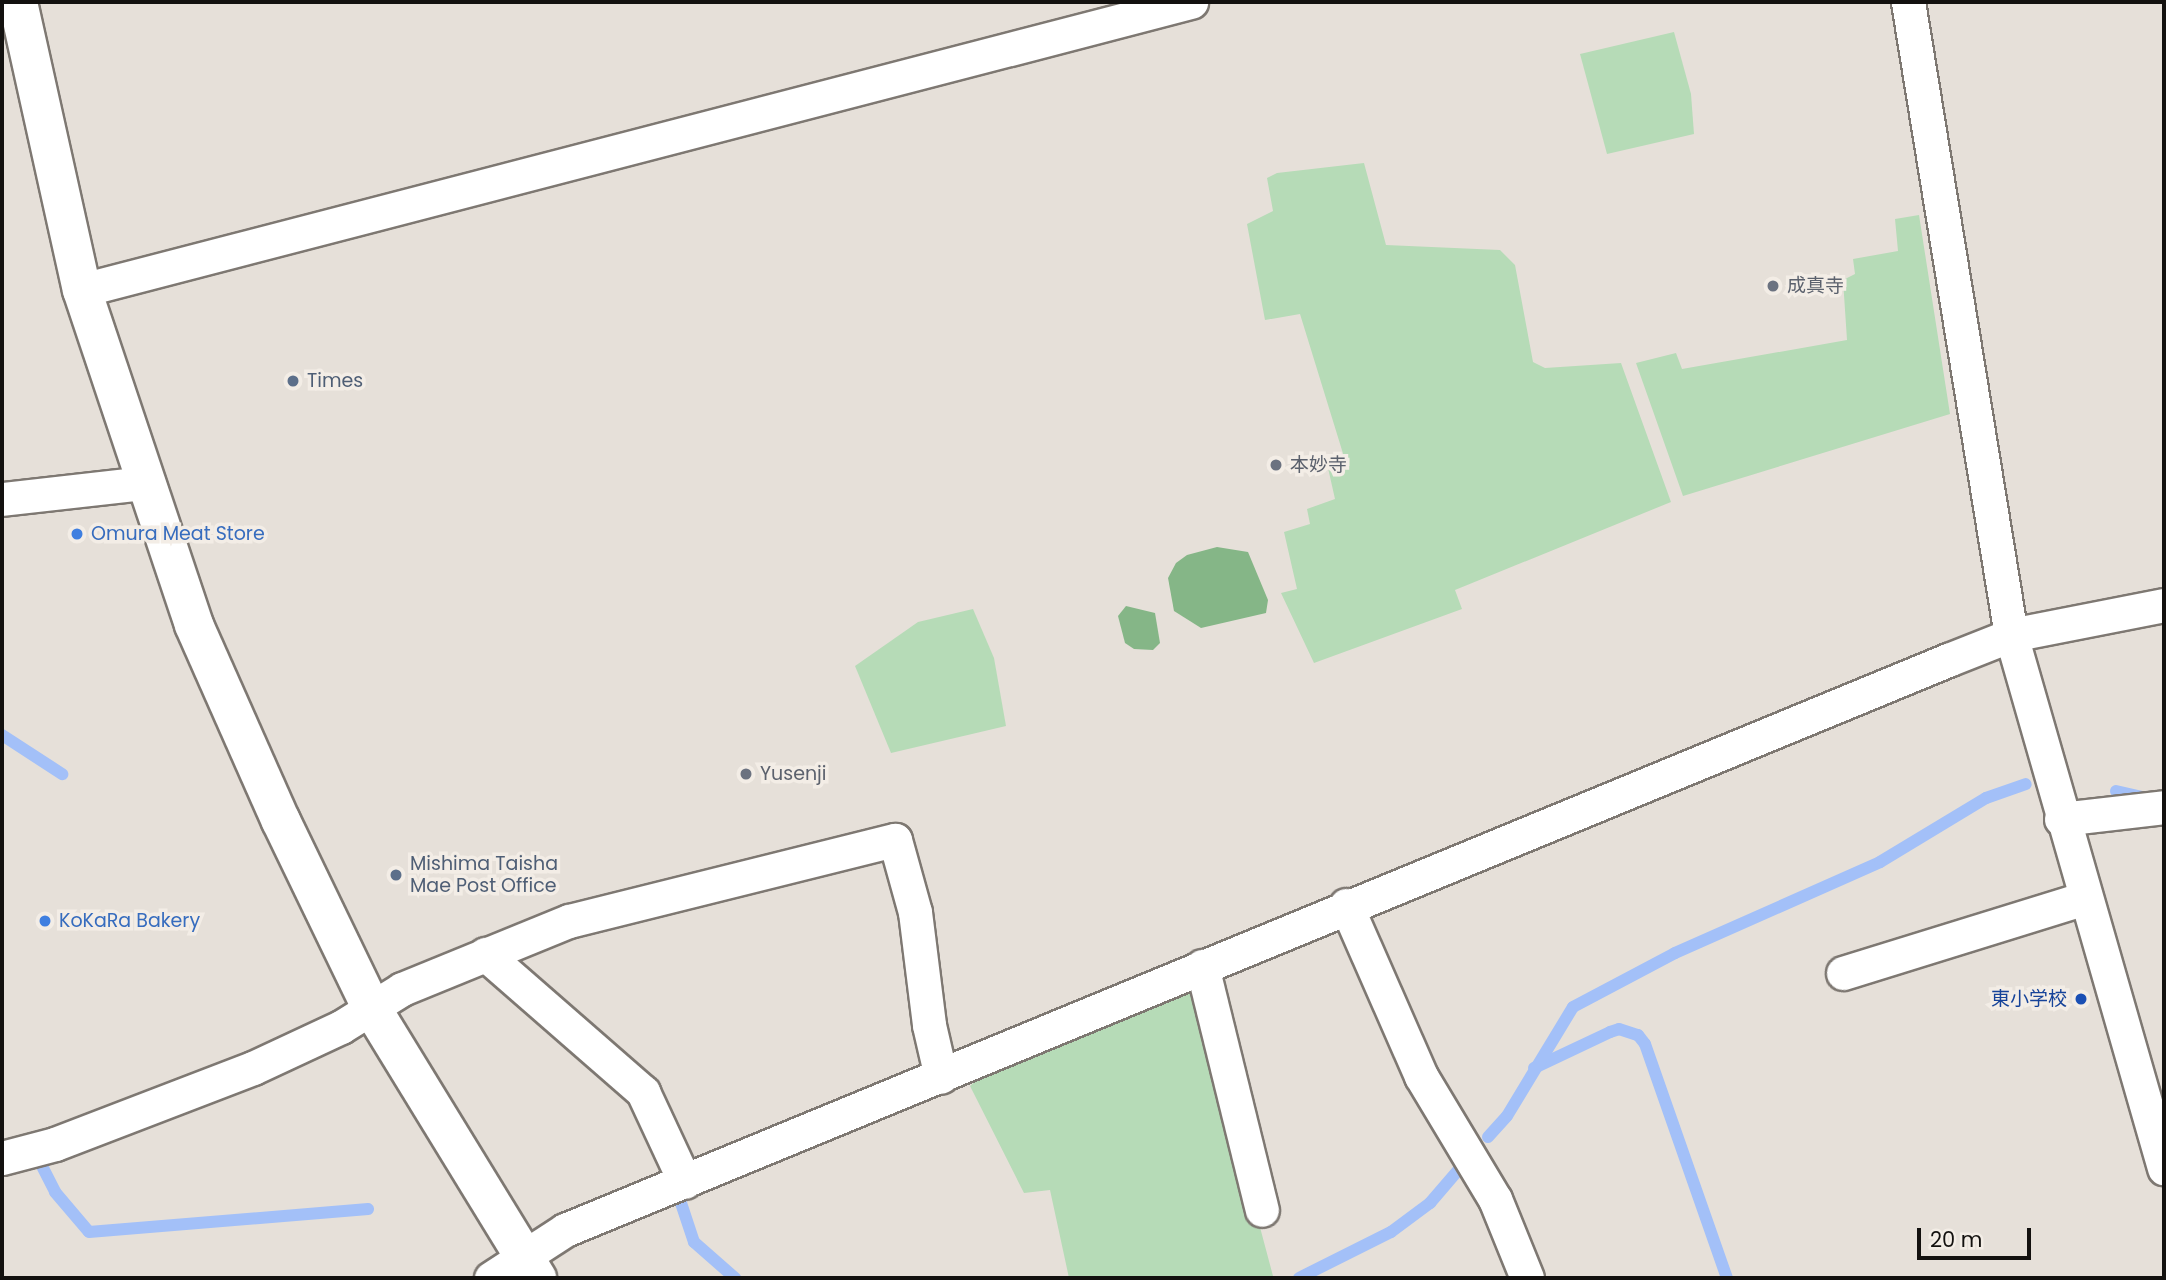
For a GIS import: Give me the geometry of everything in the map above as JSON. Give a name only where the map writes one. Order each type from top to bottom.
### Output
[{"type":"street","points":[[18,2],[82,290],[144,483],[194,625],[281,821],[371,1007],[530,1266]]},
{"type":"street","points":[[1908,2],[2011,635],[2164,1168]]},
{"type":"street","points":[[82,290],[520,173],[1170,5]]},
{"type":"street","points":[[2,499],[144,483]]},
{"type":"street","points":[[491,1278],[530,1266],[565,1230],[942,1077],[1346,905],[2011,635],[2164,605]]},
{"type":"street","points":[[2062,819],[2150,809]]},
{"type":"street","points":[[2150,809],[2143,822],[2164,827]]},
{"type":"street","points":[[2,1158],[55,1144],[253,1068],[341,1027],[401,989],[485,954],[608,910],[895,839],[915,912],[929,1025],[942,1077]]},
{"type":"street","points":[[1843,973],[2085,898]]},
{"type":"street","points":[[1346,905],[1421,1076],[1496,1199],[1527,1278]]},
{"type":"street","points":[[485,954],[643,1092],[685,1182]]},
{"type":"street","points":[[1202,966],[1262,1210]]},
{"type":"green space","points":[[1674,32],[1691,94],[1694,134],[1607,154],[1580,54]]},
{"type":"green space","points":[[1364,163],[1386,245],[1500,250],[1515,265],[1533,362],[1545,368],[1621,363],[1671,502],[1455,590],[1462,609],[1314,663],[1281,593],[1297,589],[1284,532],[1310,524],[1307,509],[1335,499],[1328,468],[1345,460],[1300,314],[1265,320],[1247,224],[1273,211],[1267,178],[1277,173]]},
{"type":"green space","points":[[1919,215],[1950,414],[1683,496],[1636,363],[1676,353],[1682,369],[1847,340],[1843,280],[1855,274],[1853,259],[1898,251],[1895,219]]},
{"type":"green space","points":[[1217,547],[1248,552],[1268,600],[1266,613],[1201,628],[1174,611],[1168,578],[1176,563],[1187,555]]},
{"type":"green space","points":[[1126,606],[1155,613],[1160,643],[1153,650],[1134,649],[1125,643],[1118,616]]},
{"type":"green space","points":[[973,609],[994,658],[1006,726],[891,753],[855,666],[918,622]]},
{"type":"green space","points":[[1189,992],[1200,1002],[1273,1276],[1069,1278],[1050,1190],[1024,1193],[970,1086],[979,1078]]},
{"type":"waterway","points":[[2,735],[62,774]]},
{"type":"waterway","points":[[1488,1137],[1507,1116],[1573,1007],[1675,953],[1880,862],[1986,798],[2026,784]]},
{"type":"waterway","points":[[2116,791],[2142,797]]},
{"type":"waterway","points":[[1534,1068],[1619,1029],[1638,1035],[1645,1044],[1727,1278]]},
{"type":"waterway","points":[[42,1166],[55,1192],[89,1232],[368,1209]]},
{"type":"waterway","points":[[1299,1278],[1391,1232],[1430,1203],[1460,1168]]},
{"type":"waterway","points":[[681,1203],[694,1242],[735,1278]]},
{"type":"place","name":"成真寺","points":[[1773,286]]},
{"type":"place","name":"Times","points":[[293,381]]},
{"type":"place","name":"本妙寺","points":[[1276,465]]},
{"type":"place","name":"Omura Meat Store","points":[[77,534]]},
{"type":"place","name":"Yusenji","points":[[746,774]]},
{"type":"place","name":"Mishima Taisha Mae Post Office","points":[[396,875]]},
{"type":"place","name":"KoKaRa Bakery","points":[[45,921]]},
{"type":"place","name":"東小学校","points":[[2081,999]]}]
